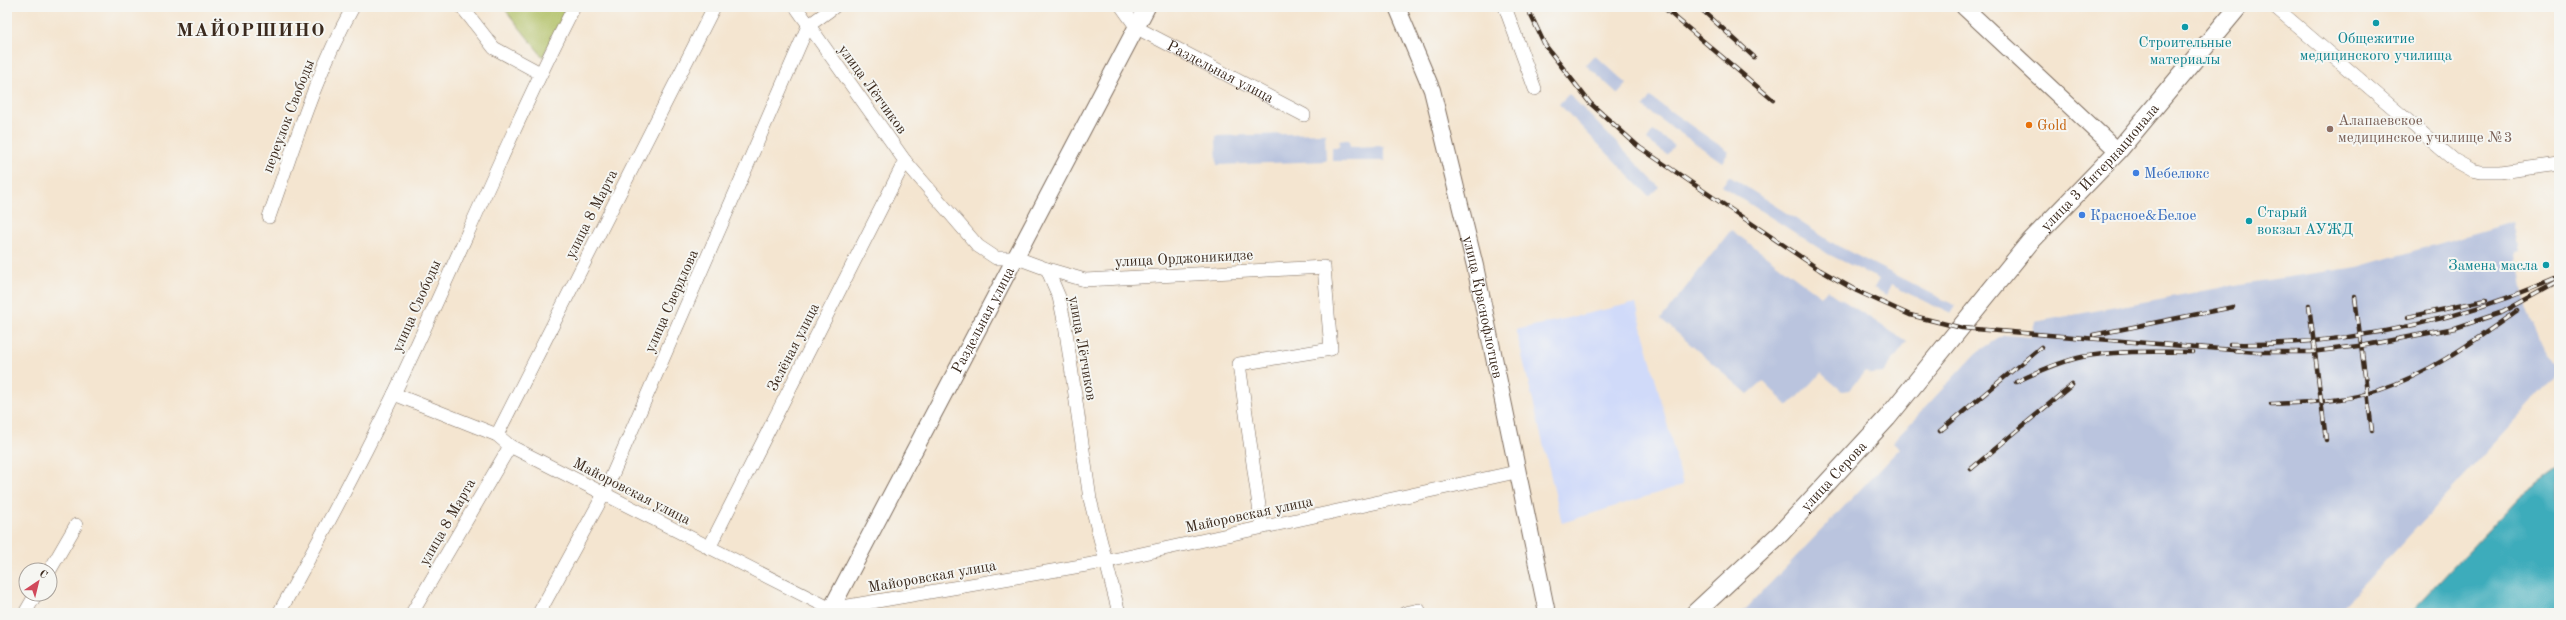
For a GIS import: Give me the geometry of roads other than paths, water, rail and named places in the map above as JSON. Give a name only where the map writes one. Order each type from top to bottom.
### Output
[{"type":"main road","name":"улица 3 Интернационала","points":[[1962,328],[2030,242],[2118,151],[2238,7]]},
{"type":"main road","name":"улица Серова","points":[[1695,613],[1781,533],[1887,418],[1962,328]]},
{"type":"street","name":"переулок Свободы","points":[[269,216],[307,107],[335,39],[353,7]]},
{"type":"street","points":[[462,7],[494,48],[540,73]]},
{"type":"street","name":"улица Свободы","points":[[279,613],[338,504],[394,394],[540,73],[574,7]]},
{"type":"street","name":"улица 8 Марта","points":[[497,435],[714,7]]},
{"type":"street","name":"улица Лётчиков","points":[[796,7],[905,161],[978,246],[996,258],[1017,258],[1047,269],[1059,297],[1065,325],[1090,499],[1104,562],[1119,613]]},
{"type":"street","points":[[808,26],[834,7]]},
{"type":"street","points":[[1122,7],[1137,28]]},
{"type":"street","name":"Раздельная улица","points":[[830,611],[1017,258],[1147,7]]},
{"type":"street","name":"улица Краснофлотцев","points":[[1397,7],[1432,90],[1474,266],[1516,472],[1547,613]]},
{"type":"street","points":[[1505,7],[1535,89]]},
{"type":"street","points":[[1964,7],[2118,151]]},
{"type":"street","points":[[2275,7],[2454,160],[2472,170],[2500,172],[2559,164]]},
{"type":"street","name":"улица Свердлова","points":[[539,613],[604,494],[808,26]]},
{"type":"street","name":"Раздельная улица","points":[[1137,28],[1304,115]]},
{"type":"street","name":"Зелёная улица","points":[[709,548],[905,161]]},
{"type":"street","name":"улица Орджоникидзе","points":[[1047,269],[1085,280],[1324,267],[1331,349],[1239,364],[1262,527]]},
{"type":"street","name":"Майоровская улица","points":[[394,394],[497,435],[510,446],[830,611],[1104,562],[1516,472]]},
{"type":"street","name":"улица 8 Марта","points":[[412,613],[510,446]]},
{"type":"street","points":[[55,562],[76,525]]},
{"type":"street","points":[[25,613],[31,602]]},
{"type":"street","points":[[1405,613],[1419,610]]},
{"type":"water","points":[[2559,468],[2559,613],[2410,613],[2520,496]]},
{"type":"railway","points":[[1527,7],[1545,45],[1590,103],[1639,147],[1820,270],[1857,291],[1910,315],[1962,328],[2257,352],[2311,352],[2366,345],[2455,328],[2503,312],[2559,281]]},
{"type":"railway","points":[[1663,7],[1773,100]]},
{"type":"railway","points":[[1699,7],[1754,57]]},
{"type":"railway","points":[[2230,344],[2272,344],[2313,341],[2396,329],[2476,308],[2516,295],[2555,279]]},
{"type":"railway","points":[[2355,297],[2372,431]]},
{"type":"railway","points":[[2408,317],[2486,300]]},
{"type":"railway","points":[[2309,305],[2326,440]]},
{"type":"railway","points":[[2093,335],[2233,307]]},
{"type":"railway","points":[[2271,404],[2326,401],[2353,397],[2398,383],[2452,355],[2518,310]]},
{"type":"railway","points":[[1940,431],[2041,347]]},
{"type":"railway","points":[[2016,382],[2057,364],[2082,357],[2123,352],[2193,352]]},
{"type":"railway","points":[[1971,469],[2072,385]]},
{"type":"place","name":"Общежитие медицинского училища","points":[[2376,23]]},
{"type":"place","name":"Строительные материалы","points":[[2185,27]]},
{"type":"place","name":"Gold","points":[[2029,125]]},
{"type":"place","name":"Алапаевское медицинское училище №3","points":[[2330,129]]},
{"type":"place","name":"Мебелюкс","points":[[2136,173]]},
{"type":"place","name":"Красное&Белое","points":[[2082,215]]},
{"type":"place","name":"Старый вокзал АУЖД","points":[[2249,221]]},
{"type":"place","name":"Замена масла","points":[[2546,265]]},
{"type":"district","name":"МАЙОРШИНО","points":[[251,29]]}]
